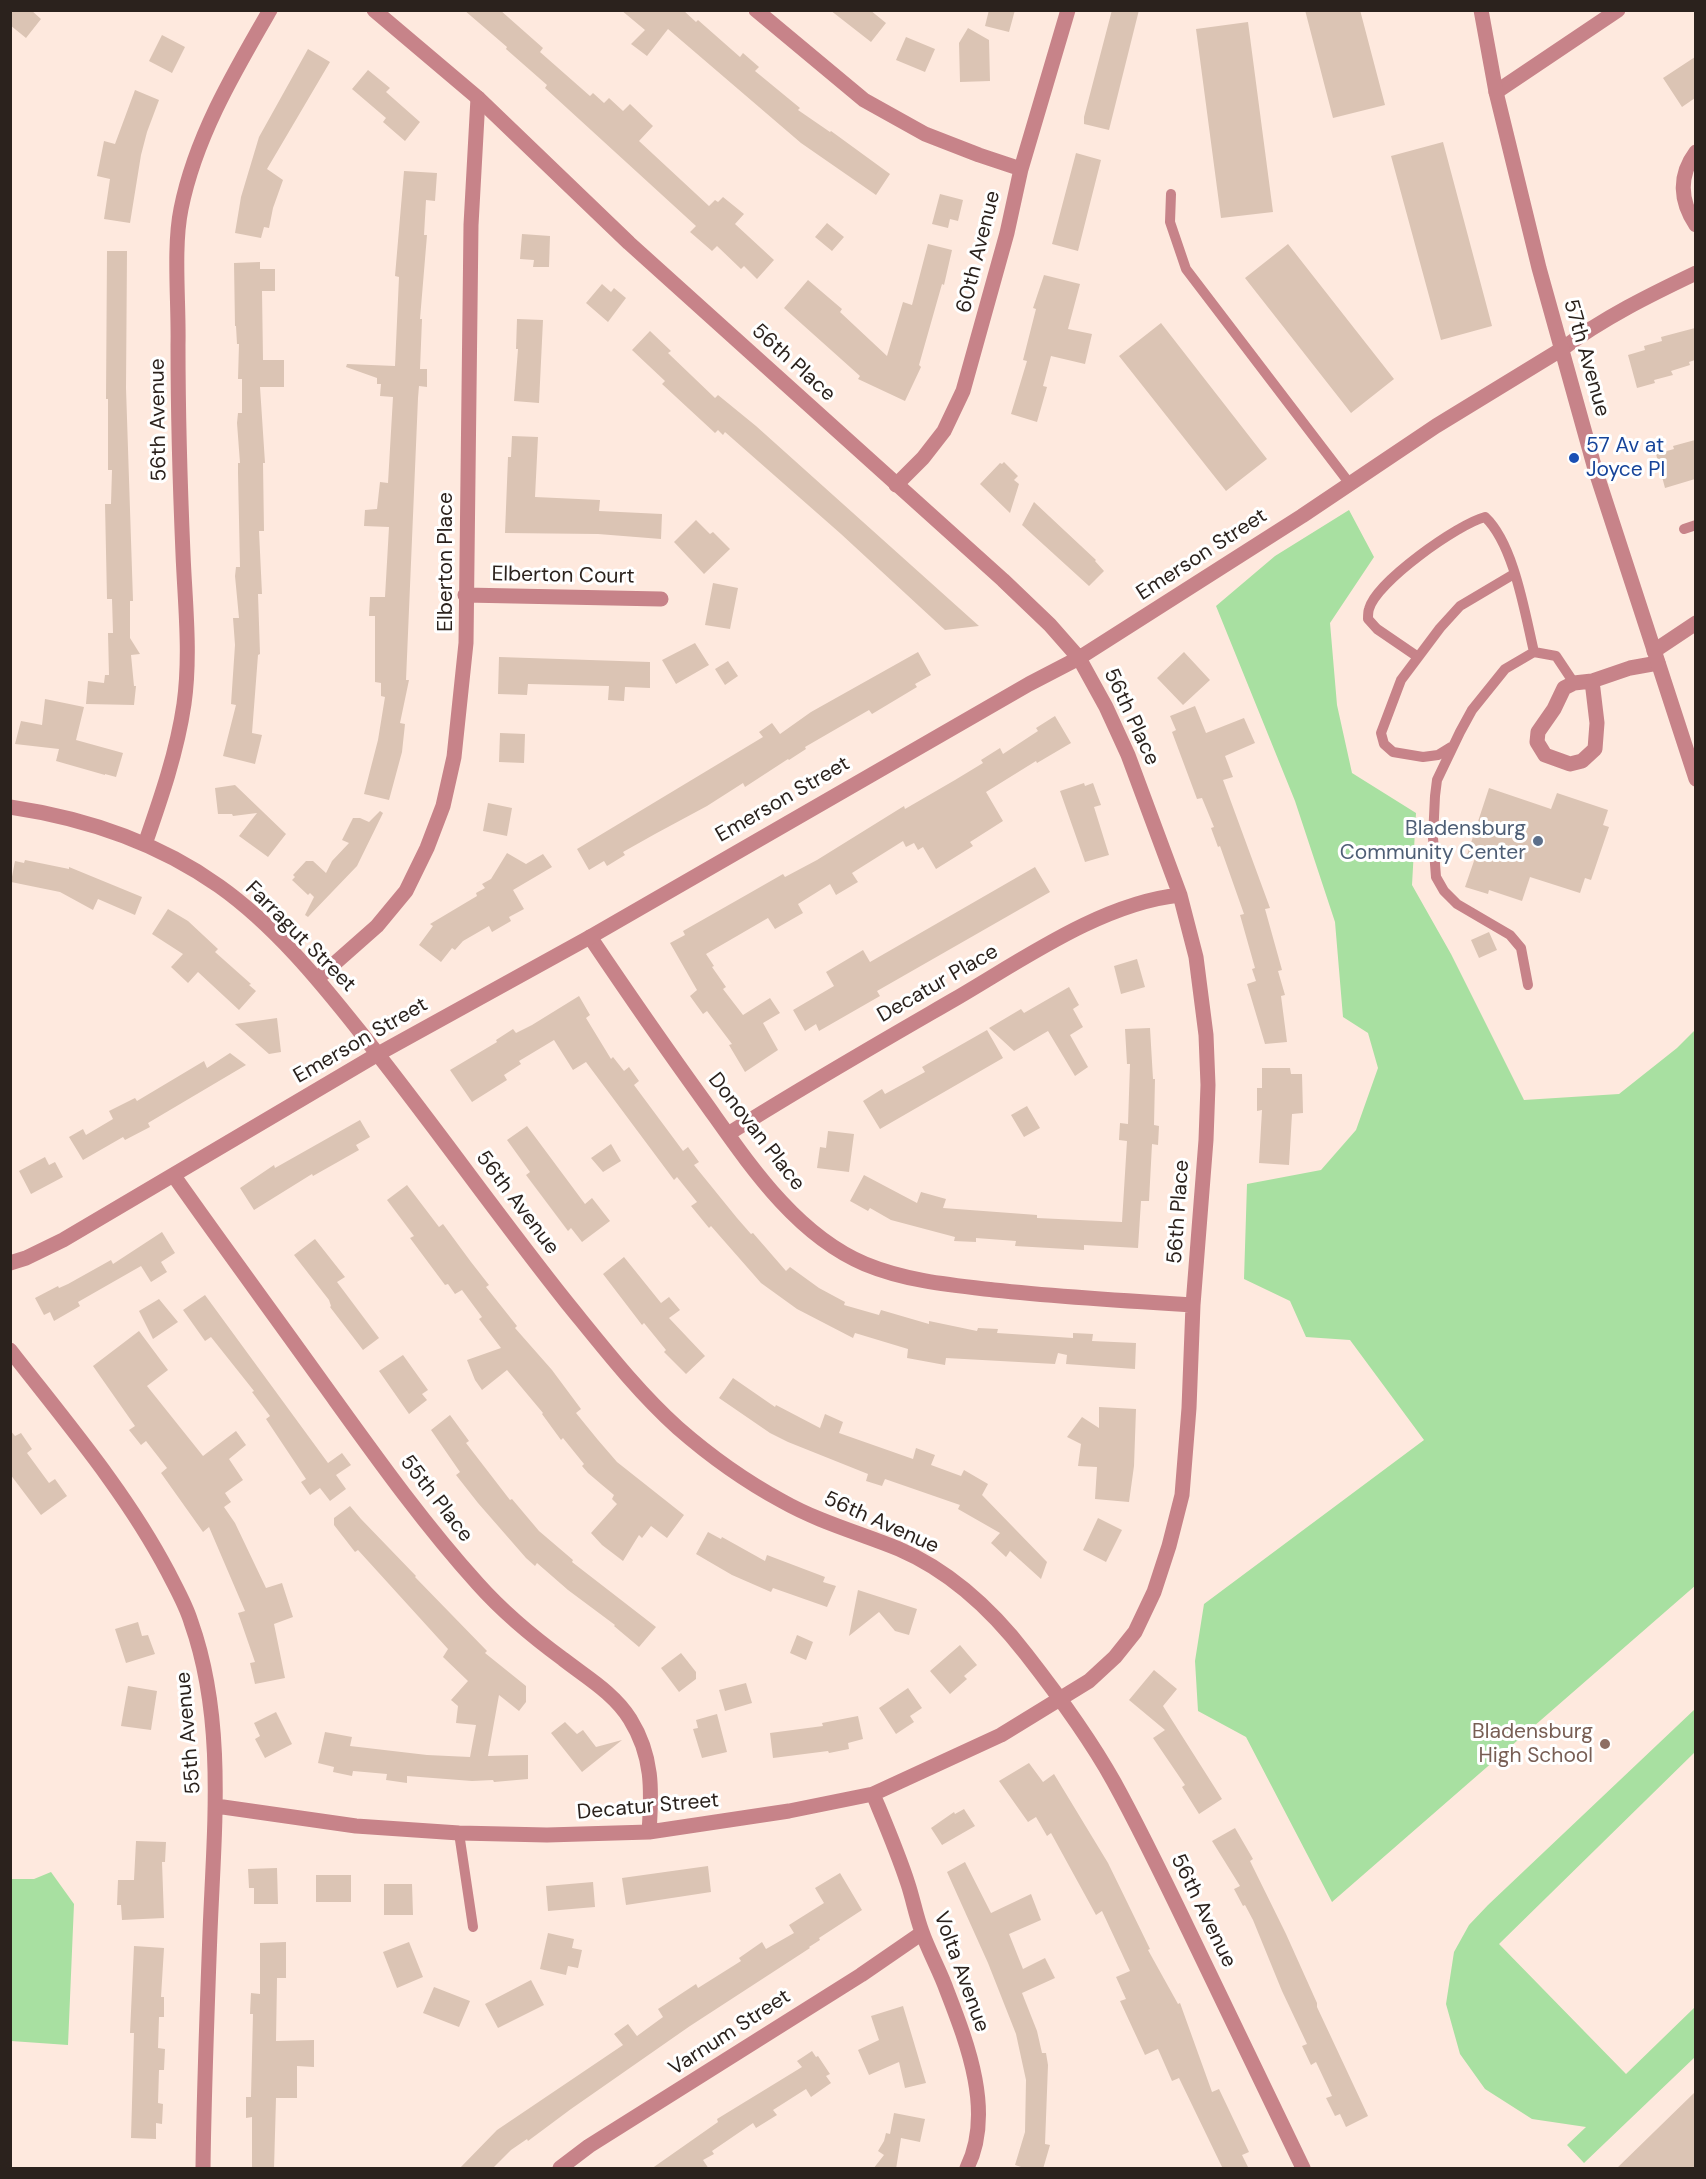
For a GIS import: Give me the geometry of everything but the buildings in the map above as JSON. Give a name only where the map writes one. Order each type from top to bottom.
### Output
[{"type":"street","name":"56th Avenue","points":[[145,843],[177,742],[184,702],[187,660],[178,410],[180,211],[189,173],[200,144],[270,10]]},
{"type":"street","name":"56th Place","points":[[374,10],[477,98],[628,243],[1003,580],[1050,625],[1079,658],[1106,707],[1128,755],[1189,923],[1206,1035],[1208,1085],[1193,1305],[1189,1408],[1182,1495],[1154,1592],[1135,1632],[1115,1657],[1089,1681],[1060,1699]]},
{"type":"street","points":[[756,10],[864,100],[925,134],[1021,169]]},
{"type":"street","name":"60th Avenue","points":[[896,485],[944,431],[963,391],[1007,233],[1021,169],[1068,10]]},
{"type":"street","name":"57th Avenue","points":[[1481,10],[1496,92],[1539,268],[1595,469],[1695,779]]},
{"type":"street","points":[[1496,92],[1618,10]]},
{"type":"street","name":"Elberton Place","points":[[317,979],[377,927],[406,891],[427,848],[443,806],[454,756],[466,643],[471,225],[477,98]]},
{"type":"street","points":[[1695,152],[1685,170],[1682,185],[1684,204],[1695,225]]},
{"type":"street","name":"Emerson Street","points":[[10,1263],[63,1240],[378,1054],[590,937],[1029,684],[1079,658],[1436,426],[1562,349],[1585,332],[1695,273]]},
{"type":"street","name":"Elberton Court","points":[[465,595],[661,599]]},
{"type":"street","points":[[1592,681],[1597,723],[1595,749],[1582,761],[1570,764],[1545,755],[1537,742],[1538,732],[1554,709],[1564,688],[1574,683],[1592,681],[1656,657],[1695,622]]},
{"type":"street","name":"Farragut Street","points":[[10,807],[65,818],[145,843],[223,888],[269,929],[317,979],[378,1054]]},
{"type":"street","name":"Decatur Place","points":[[728,1134],[825,1074],[1079,928],[1137,903],[1180,895]]},
{"type":"street","name":"Donovan Place","points":[[590,937],[728,1134],[771,1190],[800,1220],[833,1245],[864,1263],[927,1282],[1035,1294],[1193,1305]]},
{"type":"street","name":"56th Avenue","points":[[378,1054],[564,1299],[631,1382],[676,1426],[732,1470],[783,1502],[830,1525],[921,1560],[960,1586],[1001,1624],[1087,1737],[1119,1792],[1210,1974],[1303,2169]]},
{"type":"street","name":"55th Place","points":[[174,1176],[352,1424],[439,1540],[480,1586],[534,1638],[614,1698],[629,1717],[641,1738],[649,1761],[651,1798],[649,1832]]},
{"type":"street","name":"55th Avenue","points":[[10,1350],[105,1472],[150,1538],[191,1619],[204,1660],[212,1729],[216,1806],[203,2169]]},
{"type":"street","name":"Decatur Street","points":[[216,1806],[356,1826],[459,1833],[557,1835],[649,1832],[789,1811],[873,1794],[1001,1735],[1060,1699]]},
{"type":"street","name":"Volta Avenue","points":[[873,1794],[908,1884],[922,1933],[947,1991],[968,2052],[978,2093],[978,2123],[967,2169]]},
{"type":"street","name":"Varnum Street","points":[[560,2169],[589,2146],[861,1975],[922,1933]]},
{"type":"lane","points":[[1171,194],[1170,222],[1186,269],[1350,484]]},
{"type":"lane","points":[[1418,657],[1377,629],[1368,619],[1369,608],[1384,587],[1410,562],[1476,519],[1485,517],[1493,524],[1514,574],[1534,652]]},
{"type":"lane","points":[[1684,529],[1695,525]]},
{"type":"lane","points":[[1452,747],[1438,755],[1423,757],[1393,752],[1384,744],[1381,733],[1401,680],[1460,606],[1514,574]]},
{"type":"lane","points":[[1528,985],[1521,948],[1510,935],[1457,904],[1444,891],[1436,877],[1433,838],[1437,780],[1473,710],[1505,669],[1534,652],[1556,656],[1574,683]]},
{"type":"lane","points":[[459,1833],[472,1928]]},
{"type":"green space","points":[[1349,510],[1374,557],[1330,623],[1337,705],[1352,773],[1416,813],[1412,885],[1451,954],[1524,1100],[1619,1094],[1677,1048],[1695,1030],[1696,1585],[1332,1902],[1246,1737],[1198,1711],[1195,1661],[1204,1604],[1424,1440],[1350,1340],[1306,1337],[1290,1301],[1244,1279],[1247,1184],[1321,1170],[1356,1130],[1378,1068],[1368,1033],[1343,1017],[1335,922],[1295,801],[1216,606],[1275,556]]},
{"type":"green space","points":[[1695,1709],[1695,1752],[1499,1944],[1626,2074],[1695,2007],[1695,2057],[1584,2163],[1567,2145],[1586,2127],[1532,2119],[1485,2089],[1460,2054],[1446,2004],[1454,1952],[1469,1925],[1488,1905]]},
{"type":"green space","points":[[51,1872],[74,1904],[68,2045],[11,2041],[11,1879],[34,1879]]},
{"type":"place","name":"57 Av at Joyce Pl","points":[[1574,458]]},
{"type":"place","name":"Bladensburg Community Center","points":[[1538,841]]},
{"type":"place","name":"Bladensburg High School","points":[[1605,1744]]}]
